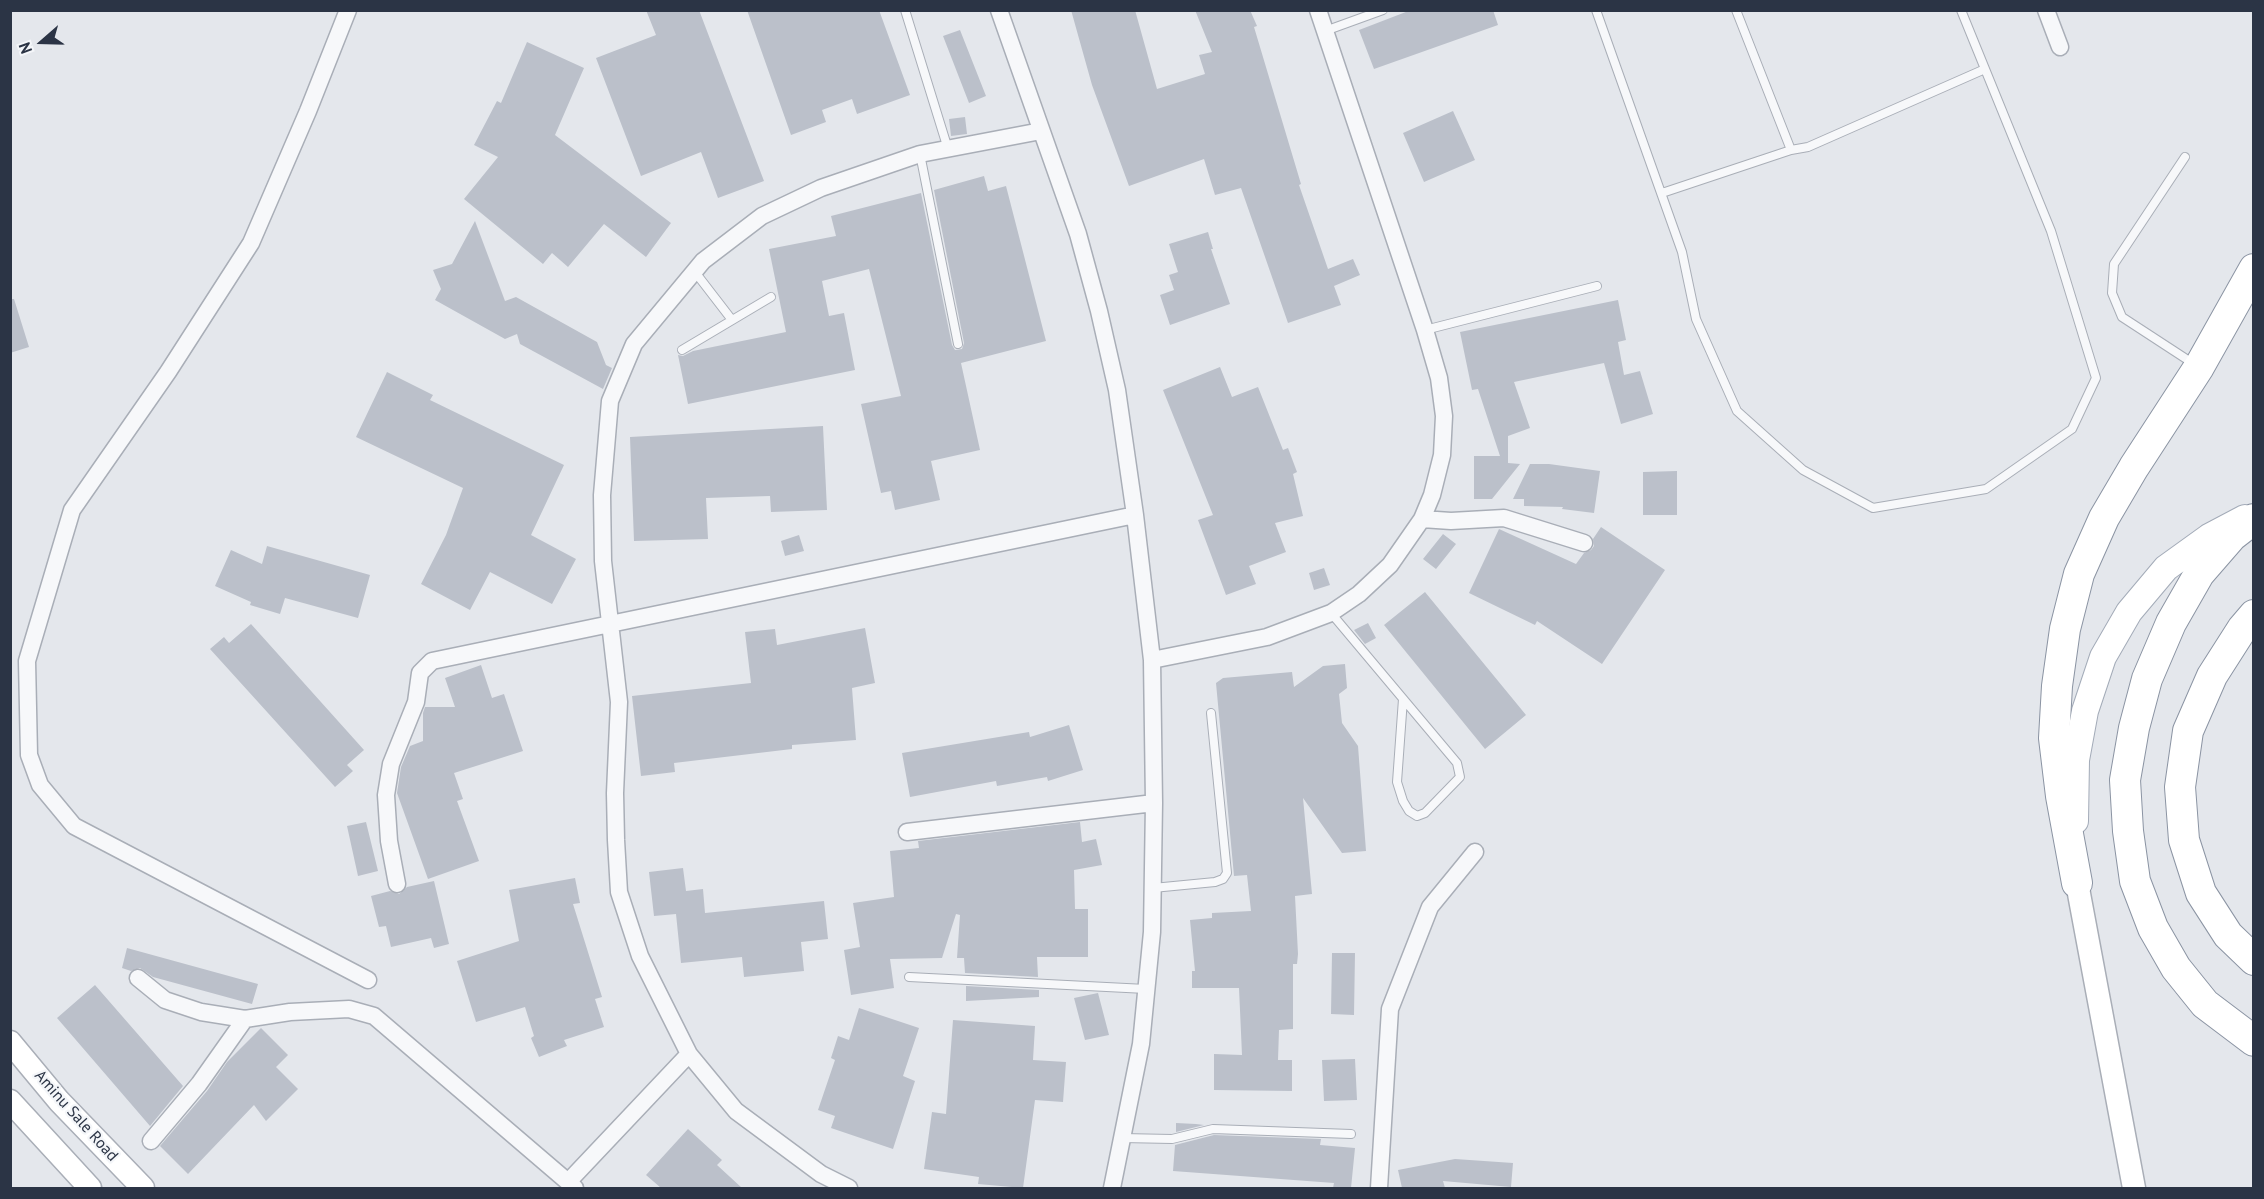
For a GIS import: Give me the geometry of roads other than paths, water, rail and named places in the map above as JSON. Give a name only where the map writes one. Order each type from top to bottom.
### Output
[{"type":"highway","points":[[2077,884],[2061,796],[2054,738],[2057,686],[2065,629],[2079,574],[2104,518],[2199,367],[2253,269]]},
{"type":"highway","points":[[2253,519],[2232,536],[2199,574],[2171,623],[2147,679],[2134,728],[2125,780],[2128,831],[2135,881],[2153,928],[2176,968],[2205,1004],[2253,1041]]},
{"type":"highway","points":[[2253,615],[2212,676],[2188,731],[2180,787],[2184,840],[2201,894],[2228,935],[2253,960]]},
{"type":"main road","points":[[2077,884],[2074,814],[2076,760],[2085,711],[2103,657],[2129,612],[2166,568],[2209,537],[2253,513]]},
{"type":"street","points":[[348,10],[308,111],[251,243],[168,372],[72,510],[27,661],[29,755],[40,784],[74,826],[368,980]]},
{"type":"street","points":[[999,10],[1078,234],[1099,311],[1117,390],[1152,660],[1154,803],[1152,932],[1141,1044],[1112,1188]]},
{"type":"street","points":[[1152,660],[1267,637],[1330,613],[1359,594],[1390,565],[1422,519],[1432,495],[1442,455],[1444,416],[1439,378],[1318,10]]},
{"type":"street","points":[[2046,10],[2060,47]]},
{"type":"street","points":[[849,1188],[821,1174],[736,1111],[689,1054],[640,956],[619,892],[615,805],[619,702],[603,561],[602,495],[610,401],[634,344],[703,261],[762,216],[821,188],[920,154],[1041,130]]},
{"type":"street","points":[[397,884],[389,841],[386,795],[391,764],[416,702],[420,673],[432,661],[1135,515]]},
{"type":"street","points":[[1422,519],[1451,521],[1504,518],[1584,543]]},
{"type":"street","points":[[907,832],[1154,803]]},
{"type":"street","points":[[1378,1188],[1390,1009],[1430,907],[1475,852]]},
{"type":"street","points":[[2077,884],[2134,1188]]},
{"type":"street","points":[[138,978],[165,1000],[201,1012],[245,1019],[290,1012],[349,1009],[374,1016],[571,1185],[689,1054]]},
{"type":"street","points":[[151,1141],[200,1083],[245,1019]]},
{"type":"street","name":"Aminu Sale Road","points":[[10,1042],[59,1101],[143,1188]]},
{"type":"street","points":[[10,1101],[90,1188]]},
{"type":"lane","points":[[905,10],[948,149]]},
{"type":"lane","points":[[1325,31],[1383,10]]},
{"type":"lane","points":[[1596,10],[1682,252],[1696,319],[1737,411],[1803,471],[1873,508],[1986,489],[2072,429],[2097,378],[2050,231],[1961,10]]},
{"type":"lane","points":[[1736,10],[1791,150]]},
{"type":"lane","points":[[1662,193],[1791,150],[1808,147],[1985,69]]},
{"type":"lane","points":[[920,154],[958,344]]},
{"type":"lane","points":[[2185,157],[2114,264],[2112,293],[2122,317],[2199,367]]},
{"type":"lane","points":[[695,272],[732,320]]},
{"type":"lane","points":[[1425,330],[1597,286]]},
{"type":"lane","points":[[682,350],[771,297]]},
{"type":"lane","points":[[1330,613],[1457,763],[1460,777],[1425,813],[1417,816],[1409,811],[1403,801],[1397,782],[1402,699]]},
{"type":"lane","points":[[1153,888],[1215,882],[1223,879],[1227,873],[1211,713]]},
{"type":"lane","points":[[909,977],[1146,989]]},
{"type":"lane","points":[[1122,1138],[1172,1139],[1213,1129],[1351,1134]]}]
